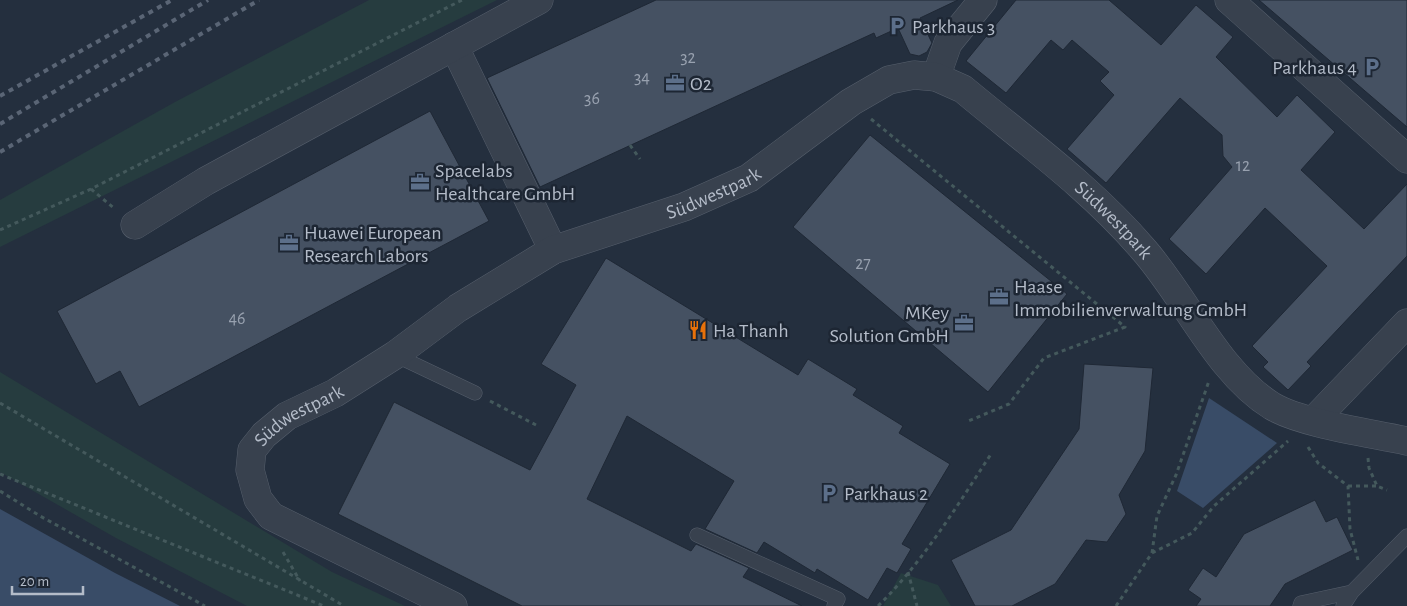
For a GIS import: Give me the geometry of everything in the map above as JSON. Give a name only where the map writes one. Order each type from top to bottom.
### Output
[{"type":"street","points":[[135,225],[206,182],[540,0]]},
{"type":"street","points":[[936,78],[948,44],[983,0]]},
{"type":"street","points":[[1230,0],[1407,159]]},
{"type":"street","points":[[454,46],[553,250]]},
{"type":"street","name":"Südwestpark","points":[[453,606],[271,516],[258,499],[250,470],[252,450],[264,434],[287,416],[335,393],[395,355],[458,308],[553,250],[684,207],[749,178],[851,102],[890,80],[914,75],[936,78],[963,89],[1108,211],[1144,249],[1167,278],[1203,332],[1229,366],[1252,390],[1273,406],[1306,426],[1371,433],[1407,441]]},
{"type":"street","points":[[1306,426],[1407,323]]},
{"type":"lane","points":[[395,355],[475,393]]},
{"type":"lane","points":[[697,535],[838,599]]},
{"type":"lane","points":[[1343,606],[1352,592],[1407,536]]},
{"type":"lane","points":[[1300,606],[1301,603],[1352,592]]},
{"type":"path","points":[[0,230],[92,190],[462,0]]},
{"type":"path","points":[[851,102],[1125,327],[1044,358],[1009,404],[966,422]]},
{"type":"path","points":[[630,145],[640,159]]},
{"type":"path","points":[[92,190],[135,225]]},
{"type":"path","points":[[1116,606],[1152,553],[1157,516],[1176,475],[1208,382],[1229,366]]},
{"type":"path","points":[[475,393],[536,425]]},
{"type":"path","points":[[0,403],[344,606]]},
{"type":"path","points":[[1152,553],[1192,533],[1214,506],[1306,426],[1318,463],[1348,486],[1377,486],[1387,490]]},
{"type":"path","points":[[1371,433],[1368,468],[1377,486]]},
{"type":"path","points":[[878,606],[908,572],[952,513],[991,454]]},
{"type":"path","points":[[0,474],[324,606]]},
{"type":"path","points":[[1348,486],[1350,529],[1354,546]]},
{"type":"path","points":[[0,491],[40,516],[205,606]]},
{"type":"path","points":[[908,572],[918,606]]},
{"type":"green space","points":[[369,0],[497,0],[0,247],[0,200],[175,102]]},
{"type":"green space","points":[[0,372],[332,572],[405,606],[247,606],[116,538],[0,472]]},
{"type":"green space","points":[[901,573],[938,585],[951,606],[883,606]]},
{"type":"water","points":[[1209,398],[1277,443],[1203,508],[1177,491]]},
{"type":"water","points":[[0,509],[115,573],[180,606],[0,606]]},
{"type":"building","points":[[656,0],[958,0],[920,18],[932,43],[927,52],[919,56],[910,54],[898,28],[876,38],[874,33],[540,187],[487,78]]},
{"type":"building","points":[[1016,0],[1109,0],[1161,45],[1196,5],[1233,37],[1216,57],[1277,117],[1297,95],[1335,132],[1301,170],[1364,229],[1407,184],[1407,256],[1307,362],[1311,366],[1288,390],[1263,367],[1268,362],[1252,346],[1327,266],[1265,208],[1206,274],[1169,239],[1232,167],[1223,156],[1222,135],[1180,98],[1106,183],[1067,149],[1114,95],[1100,81],[1109,72],[1072,40],[1063,50],[1051,40],[1006,93],[966,61]]},
{"type":"building","name":"Parkhaus 4","points":[[1259,0],[1407,0],[1407,127]]},
{"type":"building","points":[[430,111],[489,221],[139,407],[120,371],[96,384],[57,311]]},
{"type":"building","points":[[870,135],[1067,294],[988,392],[793,227]]},
{"type":"building","points":[[606,258],[798,375],[808,359],[857,389],[853,395],[903,426],[899,433],[950,464],[902,544],[911,549],[897,573],[887,568],[868,600],[817,569],[815,573],[764,542],[757,553],[705,529],[734,481],[627,416],[587,499],[691,551],[696,544],[749,568],[743,577],[802,606],[522,606],[338,514],[394,402],[530,470],[576,385],[541,364]]},
{"type":"building","points":[[1084,364],[1153,368],[1145,451],[1119,495],[1126,514],[1107,542],[1086,540],[1055,584],[1012,606],[975,606],[951,560],[1011,530],[1079,429]]},
{"type":"building","points":[[1315,500],[1326,522],[1337,517],[1353,550],[1285,584],[1270,606],[1196,606],[1201,599],[1188,590],[1203,568],[1216,577],[1244,534]]},
{"type":"railway","points":[[0,96],[172,0]]},
{"type":"railway","points":[[0,124],[208,0]]},
{"type":"railway","points":[[0,152],[259,0]]},
{"type":"place","name":"Parkhaus 3","points":[[897,26]]},
{"type":"place","name":"Parkhaus 4","points":[[1372,67]]},
{"type":"place","name":"O2","points":[[675,83]]},
{"type":"place","name":"Spacelabs Healthcare GmbH","points":[[420,182]]},
{"type":"place","name":"Huawei European Research Labors","points":[[289,243]]},
{"type":"place","name":"Haase Immobilienverwaltung GmbH","points":[[999,297]]},
{"type":"place","name":"MKey Solution GmbH","points":[[964,323]]},
{"type":"place","name":"Ha Thanh","points":[[698,330]]},
{"type":"place","name":"Parkhaus 2","points":[[829,493]]}]
